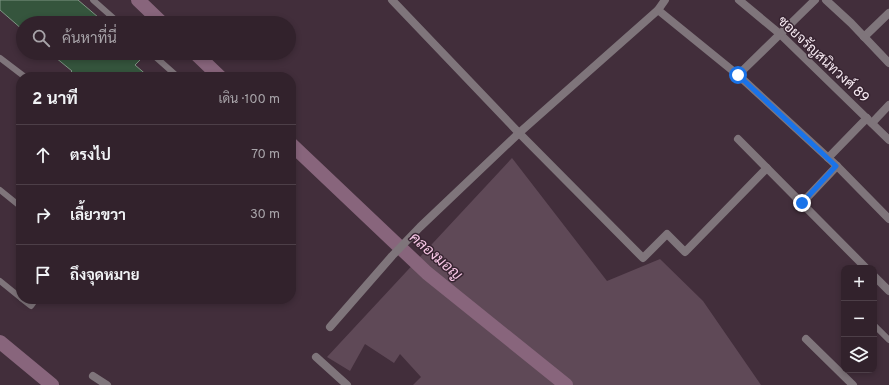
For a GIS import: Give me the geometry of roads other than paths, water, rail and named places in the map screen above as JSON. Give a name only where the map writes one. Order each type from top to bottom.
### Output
[{"type":"street","points":[[392,0],[519,133],[643,258],[667,234],[685,252],[766,168]]},
{"type":"street","points":[[330,327],[392,256],[420,227],[519,133],[658,10],[665,0]]},
{"type":"street","name":"ซอยจรัญสนิทวงศ์ 89","points":[[739,0],[780,34],[889,140]]},
{"type":"street","points":[[738,75],[815,0]]},
{"type":"street","points":[[826,0],[851,23],[889,63]]},
{"type":"street","points":[[658,10],[738,75],[828,158],[889,218]]},
{"type":"street","points":[[864,37],[889,13]]},
{"type":"street","points":[[828,158],[889,105]]},
{"type":"street","points":[[738,139],[863,265]]},
{"type":"street","points":[[802,203],[836,166]]},
{"type":"street","points":[[877,279],[889,291]]},
{"type":"street","points":[[806,339],[853,385]]},
{"type":"street","points":[[316,357],[347,385]]},
{"type":"street","points":[[92,376],[107,385]]},
{"type":"lane","points":[[94,0],[111,16]]},
{"type":"lane","points":[[0,58],[18,72]]},
{"type":"lane","points":[[159,60],[172,72]]},
{"type":"lane","points":[[0,190],[16,203]]},
{"type":"lane","points":[[0,280],[16,293]]},
{"type":"lane","points":[[877,328],[889,340]]},
{"type":"waterway","name":"คลองมอญ","points":[[138,0],[155,16]]},
{"type":"waterway","name":"คลองมอญ","points":[[202,60],[215,72]]},
{"type":"waterway","name":"คลองมอญ","points":[[296,149],[427,273],[566,385]]},
{"type":"waterway","points":[[0,342],[52,385]]}]
